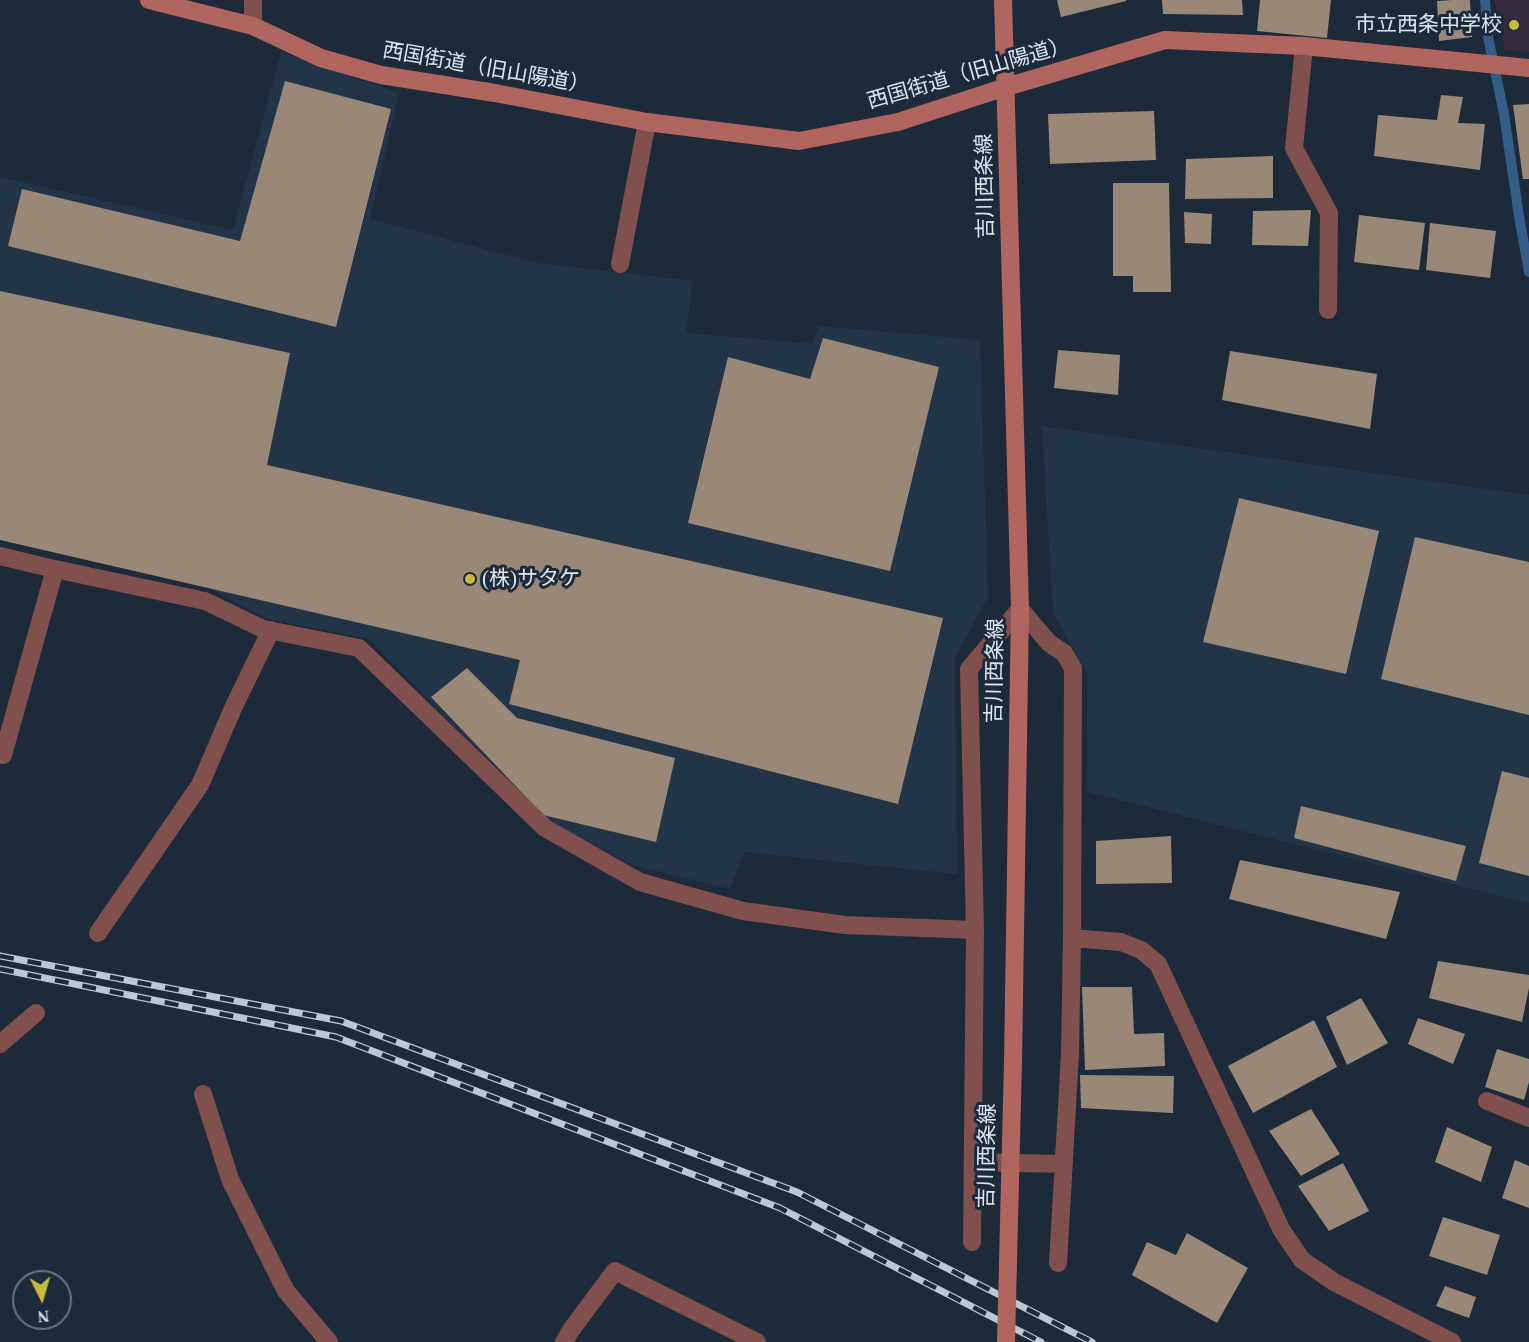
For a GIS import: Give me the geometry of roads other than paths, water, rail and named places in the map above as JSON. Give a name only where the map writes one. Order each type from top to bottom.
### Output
[{"type":"street","name":"西国街道（旧山陽道）","points":[[149,0],[254,26],[321,58],[381,75],[495,93],[647,122],[799,141],[898,122],[1165,40],[1304,46],[1523,67]]},
{"type":"street","points":[[253,0],[254,26]]},
{"type":"street","name":"吉川西条線","points":[[1003,0],[1020,609],[1006,1342]]},
{"type":"street","points":[[1304,46],[1294,148],[1329,213],[1328,310]]},
{"type":"street","points":[[620,264],[647,122]]},
{"type":"street","points":[[0,556],[205,601],[263,629],[359,648],[545,828],[640,882],[743,911],[845,925],[975,930]]},
{"type":"street","points":[[3,755],[55,569]]},
{"type":"street","points":[[972,1242],[975,930],[969,669],[1020,609],[1049,643],[1064,653],[1073,668],[1070,1054],[1058,1263]]},
{"type":"street","points":[[98,933],[200,785],[234,706],[271,630]]},
{"type":"street","points":[[1072,938],[1121,942],[1141,950],[1158,964],[1281,1229],[1302,1260],[1334,1282],[1452,1342]]},
{"type":"street","points":[[0,1044],[36,1013]]},
{"type":"street","points":[[203,1094],[231,1179],[286,1291],[329,1342]]},
{"type":"street","points":[[1487,1101],[1529,1118]]},
{"type":"street","points":[[973,1162],[1064,1164]]},
{"type":"street","points":[[564,1342],[615,1271],[757,1342]]},
{"type":"waterway","points":[[1485,0],[1488,37],[1504,114],[1529,272]]},
{"type":"railway","points":[[0,956],[341,1021],[797,1192],[1092,1342]]},
{"type":"railway","points":[[0,969],[336,1037],[780,1208],[1041,1342]]},
{"type":"place","name":"市立西条中学校","points":[[1514,25]]},
{"type":"place","name":"(株)サタケ","points":[[470,579]]}]
